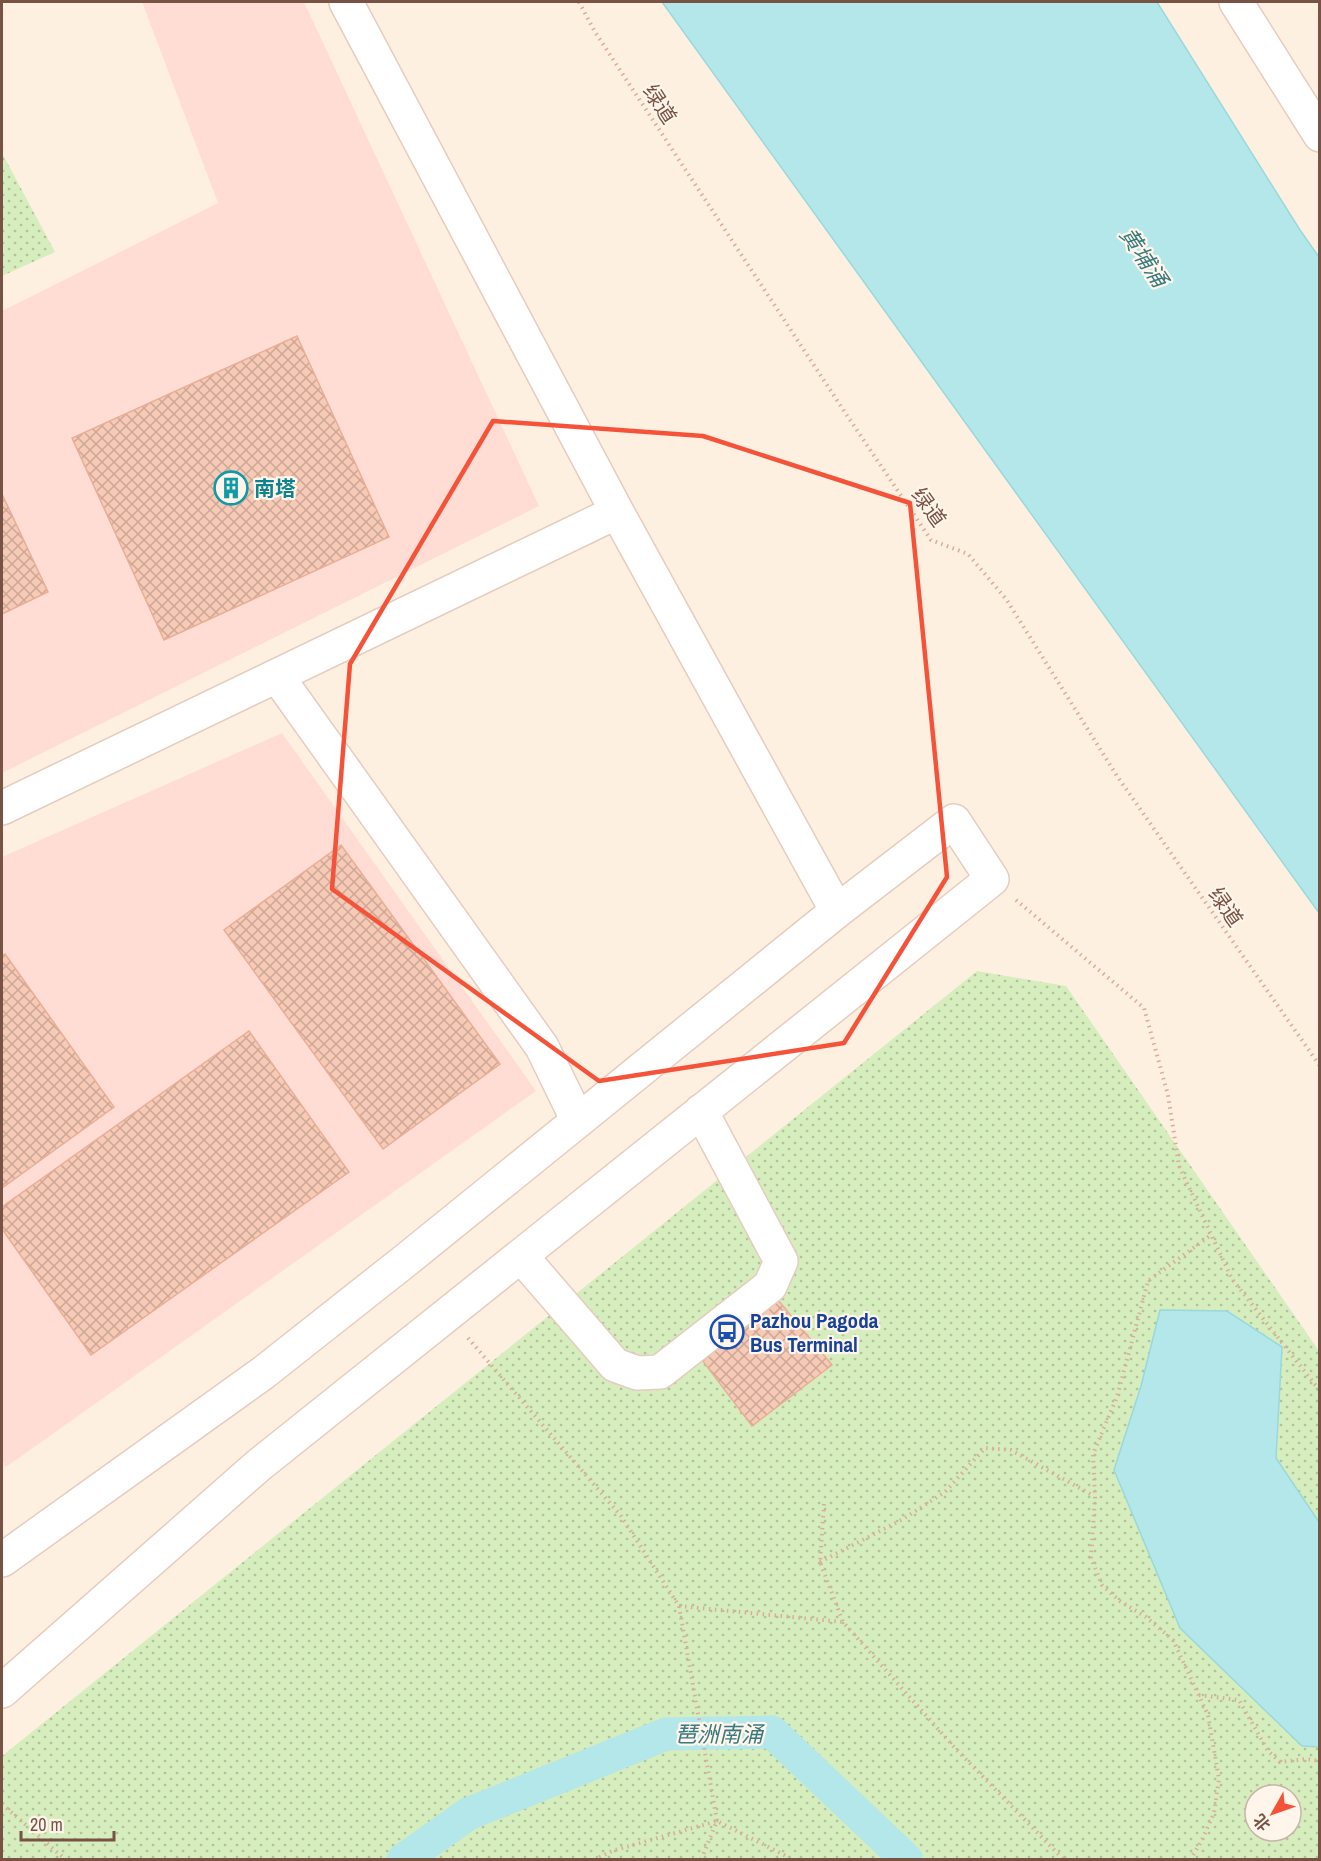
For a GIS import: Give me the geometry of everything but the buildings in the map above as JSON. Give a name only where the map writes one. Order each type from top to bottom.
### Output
[{"type":"street","points":[[346,2],[616,512],[837,911]]},
{"type":"street","points":[[1236,2],[1320,135]]},
{"type":"street","points":[[2,808],[616,512]]},
{"type":"street","points":[[277,676],[542,1047],[578,1121]]},
{"type":"street","points":[[2,1690],[259,1465],[992,879],[954,821],[837,911],[263,1373],[6,1548]]},
{"type":"street","points":[[521,1256],[615,1365],[637,1373],[660,1372],[770,1286],[781,1261],[701,1111]]},
{"type":"path","name":"绿道","points":[[579,2],[595,32],[931,540],[969,554],[1006,599],[1117,776],[1320,1066]]},
{"type":"path","points":[[992,879],[1144,1008],[1168,1095],[1179,1166],[1232,1279],[1320,1390]]},
{"type":"path","points":[[1190,1860],[1214,1813],[1219,1779],[1208,1715],[1173,1640],[1102,1585],[1090,1558],[1095,1497],[1094,1454],[1117,1397],[1148,1281],[1211,1235]]},
{"type":"path","points":[[447,1314],[621,1516],[679,1606],[717,1821],[701,1860]]},
{"type":"path","points":[[820,1562],[903,1520],[945,1492],[986,1448],[1011,1450],[1095,1497]]},
{"type":"path","points":[[824,1504],[820,1562],[843,1622],[954,1748],[1064,1860]]},
{"type":"path","points":[[679,1606],[843,1622]]},
{"type":"path","points":[[1199,1695],[1239,1700],[1268,1751],[1280,1762],[1307,1759],[1320,1761]]},
{"type":"path","points":[[2,1804],[66,1860]]},
{"type":"path","points":[[594,1860],[612,1851],[717,1821],[794,1860]]},
{"type":"highlighted area","points":[[493,421],[703,436],[910,503],[947,877],[844,1043],[599,1081],[332,889],[350,664]]},
{"type":"shaded area","points":[[142,2],[304,2],[539,506],[2,773],[2,311],[218,203]]},
{"type":"shaded area","points":[[282,733],[536,1091],[6,1467],[2,1460],[2,857]]},
{"type":"green space","points":[[2,153],[55,252],[2,276]]},
{"type":"green space","points":[[977,971],[1066,986],[1319,1351],[1319,1859],[2,1860],[2,1756]]},
{"type":"water","name":"黄埔涌","points":[[662,2],[1157,2],[1319,257],[1319,913]]},
{"type":"water","points":[[1160,1310],[1227,1311],[1282,1347],[1276,1458],[1319,1522],[1319,1747],[1302,1746],[1180,1628],[1114,1470],[1141,1386]]},
{"type":"waterway","name":"琶洲南涌","points":[[403,1860],[468,1814],[666,1734],[772,1732],[907,1860]]},
{"type":"place","name":"南塔","points":[[231,488]]},
{"type":"place","name":"Pazhou Pagoda Bus Terminal","points":[[727,1332]]}]
